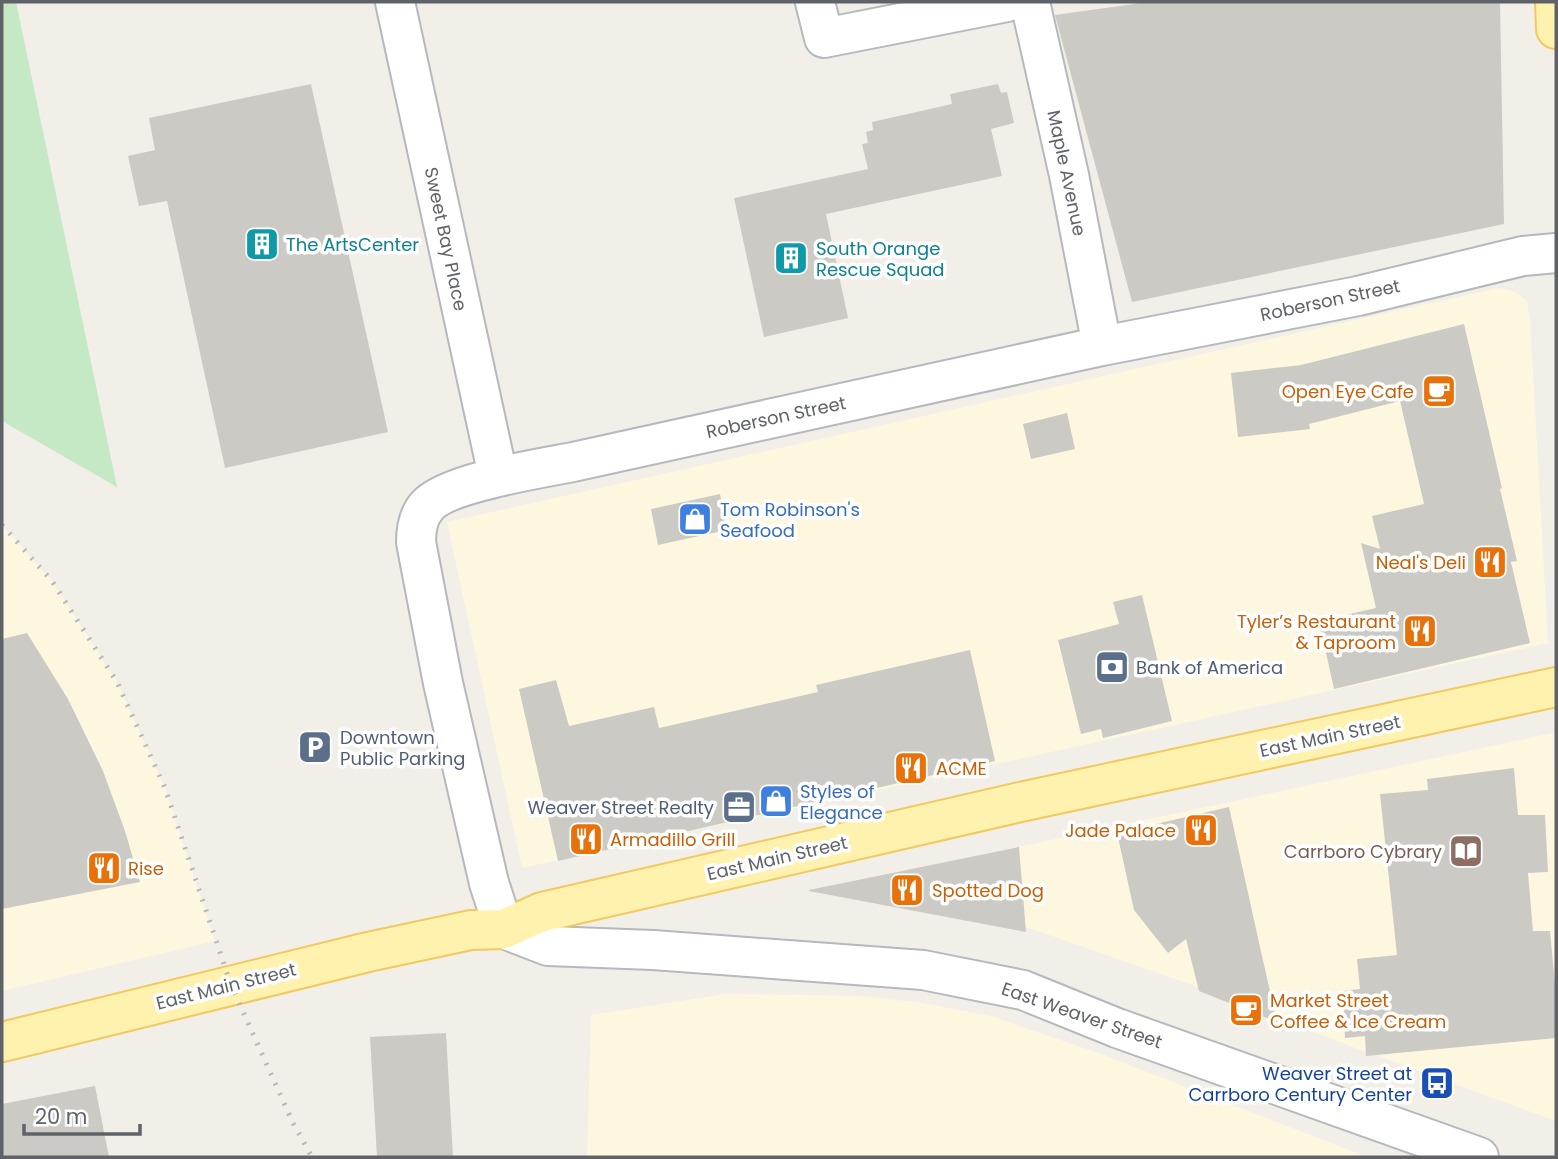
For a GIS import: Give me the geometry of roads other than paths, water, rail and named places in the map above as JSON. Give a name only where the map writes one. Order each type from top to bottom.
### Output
[{"type":"main road","points":[[1555,2],[1556,29]]},
{"type":"main road","name":"East Main Street","points":[[2,1042],[368,952],[471,930],[504,929],[542,912],[1024,801],[1556,687]]},
{"type":"street","name":"Sweet Bay Place","points":[[395,2],[498,476]]},
{"type":"street","points":[[816,2],[824,38],[1007,2]]},
{"type":"street","name":"Maple Avenue","points":[[1030,2],[1069,176],[1102,346]]},
{"type":"street","name":"Roberson Street","points":[[504,929],[489,883],[443,683],[416,542],[419,521],[427,506],[440,496],[498,476],[1102,346],[1358,296],[1523,256],[1556,253]]},
{"type":"street","name":"East Weaver Street","points":[[504,929],[548,946],[653,950],[923,970],[1023,990],[1117,1028],[1479,1157]]},
{"type":"railway","points":[[2,525],[52,581],[117,682],[165,788],[231,985],[293,1123],[312,1157]]},
{"type":"place","name":"The ArtsCenter","points":[[262,244]]},
{"type":"place","name":"South Orange Rescue Squad","points":[[791,258]]},
{"type":"place","name":"Open Eye Cafe","points":[[1439,391]]},
{"type":"place","name":"Tom Robinson's Seafood","points":[[695,519]]},
{"type":"place","name":"Neal's Deli","points":[[1490,562]]},
{"type":"place","name":"Tyler’s Restaurant & Taproom","points":[[1420,631]]},
{"type":"place","name":"Bank of America","points":[[1112,667]]},
{"type":"place","name":"Downtown Public Parking","points":[[315,747]]},
{"type":"place","name":"ACME","points":[[911,768]]},
{"type":"place","name":"Styles of Elegance","points":[[776,801]]},
{"type":"place","name":"Weaver Street Realty","points":[[739,807]]},
{"type":"place","name":"Jade Palace","points":[[1201,830]]},
{"type":"place","name":"Armadillo Grill","points":[[586,839]]},
{"type":"place","name":"Carrboro Cybrary","points":[[1466,851]]},
{"type":"place","name":"Rise","points":[[104,868]]},
{"type":"place","name":"Spotted Dog","points":[[907,890]]},
{"type":"place","name":"Market Street Coffee & Ice Cream","points":[[1246,1010]]},
{"type":"place","name":"Weaver Street at Carrboro Century Center","points":[[1437,1083]]}]
